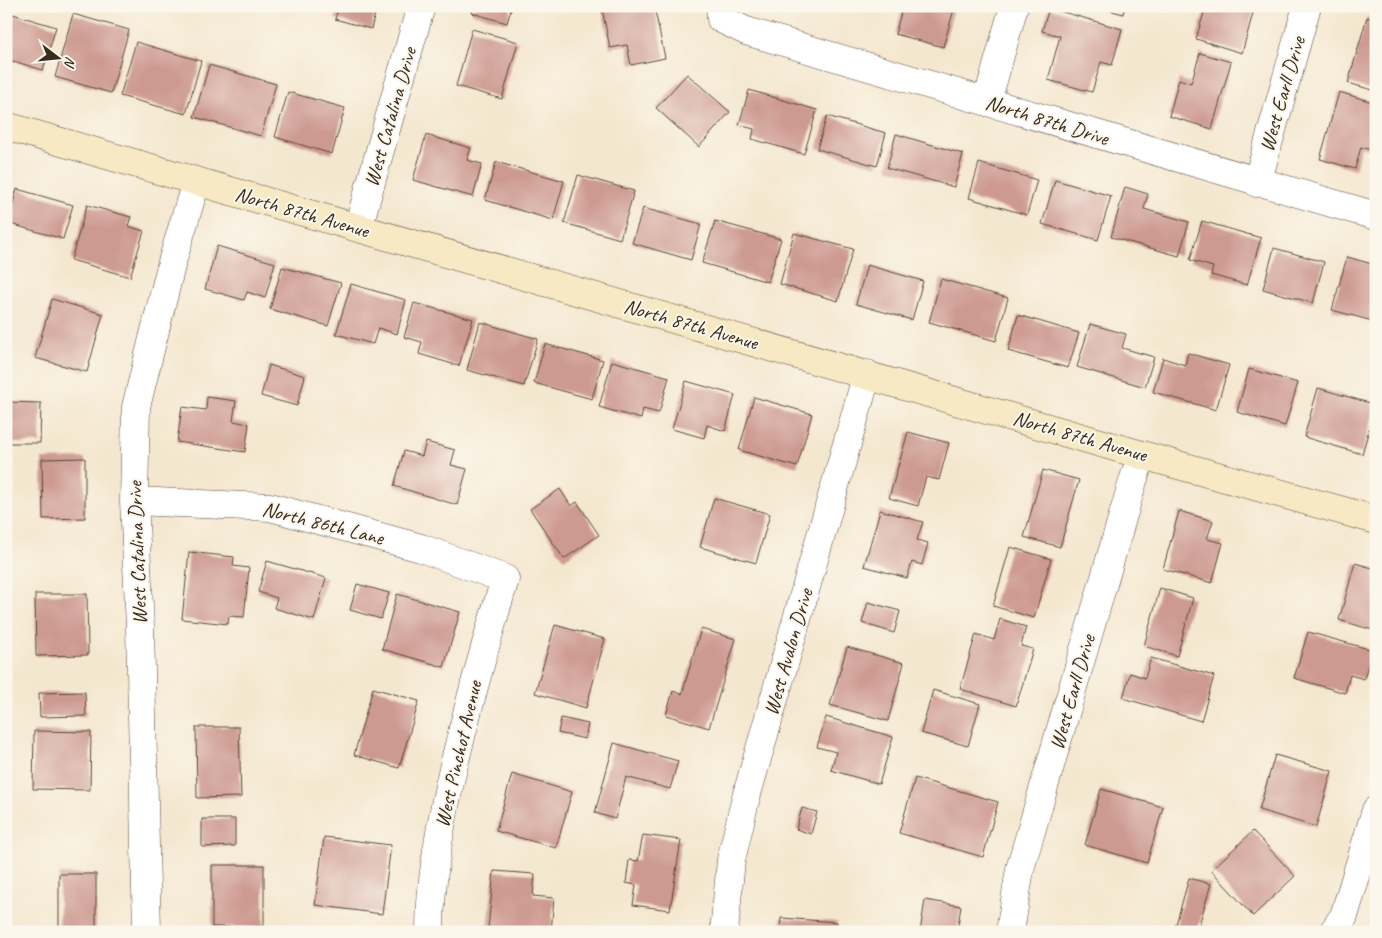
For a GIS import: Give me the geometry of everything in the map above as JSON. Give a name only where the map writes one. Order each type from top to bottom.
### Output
[{"type":"street","name":"West Catalina Drive","points":[[358,228],[421,6]]},
{"type":"street","points":[[987,102],[1014,6]]},
{"type":"street","name":"West Earll Drive","points":[[1257,183],[1307,6]]},
{"type":"street","name":"North 87th Drive","points":[[721,13],[746,31],[1257,183],[1376,216]]},
{"type":"street","name":"North 87th Avenue","points":[[6,126],[1376,520]]},
{"type":"street","name":"West Catalina Drive","points":[[147,932],[140,627],[134,501],[138,399],[172,262],[196,182]]},
{"type":"street","name":"West Avalon Drive","points":[[724,932],[731,860],[745,800],[867,374]]},
{"type":"street","name":"West Earll Drive","points":[[1010,932],[1020,869],[1142,454]]},
{"type":"street","name":"North 86th Lane","points":[[134,501],[270,507],[421,548],[505,579]]},
{"type":"street","name":"West Pinchot Avenue","points":[[430,932],[430,906],[442,820],[471,690],[505,579]]},
{"type":"street","points":[[1333,932],[1344,916],[1376,810]]},
{"type":"building","points":[[339,6],[377,6],[371,29],[335,19]]},
{"type":"building","points":[[474,6],[512,6],[507,23],[472,13]]},
{"type":"building","points":[[616,6],[654,6],[665,58],[631,65],[627,45],[610,48],[602,9]]},
{"type":"building","points":[[903,6],[955,6],[943,47],[895,34]]},
{"type":"building","points":[[1095,6],[1125,6],[1123,14]]},
{"type":"building","points":[[1206,6],[1255,6],[1242,53],[1196,39]]},
{"type":"building","points":[[1049,8],[1122,29],[1112,65],[1101,62],[1092,92],[1048,80],[1060,36],[1042,31]]},
{"type":"building","points":[[6,12],[56,27],[43,70],[6,59]]},
{"type":"building","points":[[73,14],[129,30],[111,93],[55,77]]},
{"type":"building","points":[[1367,17],[1376,20],[1376,91],[1348,83]]},
{"type":"building","points":[[472,29],[518,42],[502,99],[456,86]]},
{"type":"building","points":[[136,42],[201,61],[186,114],[120,96]]},
{"type":"building","points":[[1200,53],[1231,62],[1212,129],[1169,116],[1179,79],[1191,83]]},
{"type":"building","points":[[209,65],[276,84],[261,136],[194,117]]},
{"type":"building","points":[[687,74],[730,112],[699,147],[656,108]]},
{"type":"building","points":[[749,90],[817,110],[804,154],[752,139],[754,129],[739,125]]},
{"type":"building","points":[[288,92],[345,108],[332,154],[275,137]]},
{"type":"building","points":[[1339,92],[1376,103],[1376,143],[1374,151],[1361,147],[1355,169],[1320,159]]},
{"type":"building","points":[[827,116],[886,133],[877,166],[817,149]]},
{"type":"building","points":[[896,134],[963,154],[954,187],[887,168]]},
{"type":"building","points":[[426,135],[471,148],[467,160],[482,164],[473,197],[413,180]]},
{"type":"building","points":[[496,162],[564,181],[553,220],[485,200]]},
{"type":"building","points":[[979,163],[1037,180],[1027,215],[969,198]]},
{"type":"building","points":[[578,175],[634,191],[620,239],[564,223]]},
{"type":"building","points":[[1055,180],[1111,196],[1098,240],[1042,224]]},
{"type":"building","points":[[1125,187],[1148,194],[1144,209],[1189,222],[1179,256],[1111,237]]},
{"type":"building","points":[[17,189],[73,205],[63,239],[7,223]]},
{"type":"building","points":[[87,205],[131,217],[128,226],[144,231],[130,277],[71,260]]},
{"type":"building","points":[[643,208],[701,224],[691,260],[632,243]]},
{"type":"building","points":[[715,221],[781,239],[768,282],[702,263]]},
{"type":"building","points":[[1202,221],[1261,238],[1247,285],[1211,275],[1213,267],[1190,260]]},
{"type":"building","points":[[794,233],[853,249],[838,301],[780,284]]},
{"type":"building","points":[[217,246],[275,263],[265,298],[247,292],[244,300],[205,289]]},
{"type":"building","points":[[1274,248],[1324,262],[1313,303],[1263,289]]},
{"type":"building","points":[[1347,257],[1376,265],[1376,322],[1332,310]]},
{"type":"building","points":[[867,265],[923,281],[912,320],[856,304]]},
{"type":"building","points":[[282,267],[341,283],[328,326],[270,309]]},
{"type":"building","points":[[941,279],[1008,298],[996,341],[929,322]]},
{"type":"building","points":[[351,284],[406,300],[397,334],[378,328],[373,344],[336,334]]},
{"type":"building","points":[[52,299],[103,314],[87,372],[35,358]]},
{"type":"building","points":[[414,303],[473,319],[459,366],[419,354],[422,342],[404,337]]},
{"type":"building","points":[[1018,315],[1079,333],[1068,368],[1008,351]]},
{"type":"building","points":[[480,322],[538,339],[524,386],[467,370]]},
{"type":"building","points":[[1090,324],[1126,334],[1122,348],[1154,357],[1145,387],[1077,367]]},
{"type":"building","points":[[545,344],[603,360],[592,399],[534,383]]},
{"type":"building","points":[[1188,353],[1229,365],[1216,410],[1153,392],[1163,358],[1185,365]]},
{"type":"building","points":[[612,361],[669,377],[659,413],[643,409],[641,419],[599,407]]},
{"type":"building","points":[[269,365],[305,376],[297,406],[261,396]]},
{"type":"building","points":[[1249,369],[1298,383],[1285,426],[1237,412]]},
{"type":"building","points":[[686,381],[735,395],[725,431],[707,425],[704,438],[672,429]]},
{"type":"building","points":[[1318,388],[1376,405],[1362,454],[1304,437]]},
{"type":"building","points":[[207,397],[236,401],[233,421],[249,424],[245,452],[177,442],[182,407],[206,410]]},
{"type":"building","points":[[754,397],[812,414],[797,467],[739,450]]},
{"type":"building","points":[[6,402],[41,403],[40,443],[6,443]]},
{"type":"building","points":[[908,432],[949,443],[939,480],[926,477],[918,506],[889,498]]},
{"type":"building","points":[[426,442],[455,450],[451,465],[467,469],[457,505],[394,486],[404,451],[422,456]]},
{"type":"building","points":[[85,458],[85,518],[43,519],[42,459]]},
{"type":"building","points":[[1043,470],[1079,480],[1060,547],[1024,537]]},
{"type":"building","points":[[560,489],[571,506],[577,502],[599,535],[564,559],[530,509]]},
{"type":"building","points":[[714,498],[770,514],[756,563],[700,547]]},
{"type":"building","points":[[880,510],[923,522],[917,540],[928,543],[922,565],[912,562],[907,578],[864,566]]},
{"type":"building","points":[[1179,511],[1213,521],[1207,539],[1223,543],[1212,583],[1163,569]]},
{"type":"building","points":[[1010,547],[1051,559],[1034,618],[993,606]]},
{"type":"building","points":[[189,552],[234,557],[233,566],[249,568],[244,617],[229,616],[228,624],[182,619]]},
{"type":"building","points":[[267,561],[326,578],[314,620],[274,608],[277,598],[258,592]]},
{"type":"building","points":[[1355,563],[1376,569],[1376,631],[1339,620]]},
{"type":"building","points":[[357,584],[389,593],[381,619],[350,610]]},
{"type":"building","points":[[1160,588],[1193,598],[1177,656],[1144,646]]},
{"type":"building","points":[[35,594],[87,594],[88,655],[36,656]]},
{"type":"building","points":[[397,594],[460,612],[444,667],[382,649]]},
{"type":"building","points":[[868,602],[900,611],[894,633],[862,623]]},
{"type":"building","points":[[1000,619],[1026,627],[1021,646],[1033,649],[1016,706],[960,689],[976,634],[994,640]]},
{"type":"building","points":[[555,625],[605,639],[586,708],[535,693]]},
{"type":"building","points":[[701,629],[736,639],[709,728],[666,715],[673,691],[682,694]]},
{"type":"building","points":[[1308,632],[1372,650],[1364,679],[1350,675],[1345,693],[1294,678]]},
{"type":"building","points":[[847,647],[904,663],[888,721],[830,705]]},
{"type":"building","points":[[1151,658],[1214,676],[1201,721],[1123,698],[1130,673],[1145,678]]},
{"type":"building","points":[[373,688],[419,701],[399,768],[354,755]]},
{"type":"building","points":[[933,690],[980,704],[968,746],[921,733]]},
{"type":"building","points":[[85,692],[86,716],[40,717],[39,693]]},
{"type":"building","points":[[826,717],[893,737],[879,784],[831,770],[836,752],[817,747]]},
{"type":"building","points":[[561,718],[588,724],[585,739],[558,733]]},
{"type":"building","points":[[196,727],[239,727],[241,797],[197,798]]},
{"type":"building","points":[[34,731],[91,732],[90,790],[33,789]]},
{"type":"building","points":[[614,743],[678,761],[670,789],[626,777],[615,819],[595,813]]},
{"type":"building","points":[[1275,755],[1332,771],[1316,827],[1259,810]]},
{"type":"building","points":[[512,774],[572,792],[556,848],[496,831]]},
{"type":"building","points":[[915,778],[998,802],[983,857],[899,833]]},
{"type":"building","points":[[1101,789],[1163,807],[1147,863],[1085,845]]},
{"type":"building","points":[[802,808],[817,812],[811,834],[796,829]]},
{"type":"building","points":[[202,819],[235,819],[235,846],[202,847]]},
{"type":"building","points":[[1253,831],[1295,876],[1253,916],[1211,870]]},
{"type":"building","points":[[643,835],[681,840],[670,910],[633,905],[636,885],[626,883],[629,860],[638,861]]},
{"type":"building","points":[[324,837],[391,845],[382,914],[315,905]]},
{"type":"building","points":[[212,865],[264,865],[264,927],[212,927]]},
{"type":"building","points":[[494,871],[535,874],[533,896],[554,898],[551,932],[488,928]]},
{"type":"building","points":[[59,874],[96,874],[96,932],[59,932]]},
{"type":"building","points":[[1189,878],[1211,884],[1197,932],[1175,928]]},
{"type":"building","points":[[925,900],[961,906],[957,932],[920,932]]},
{"type":"building","points":[[781,918],[837,922],[836,932],[780,932]]}]
